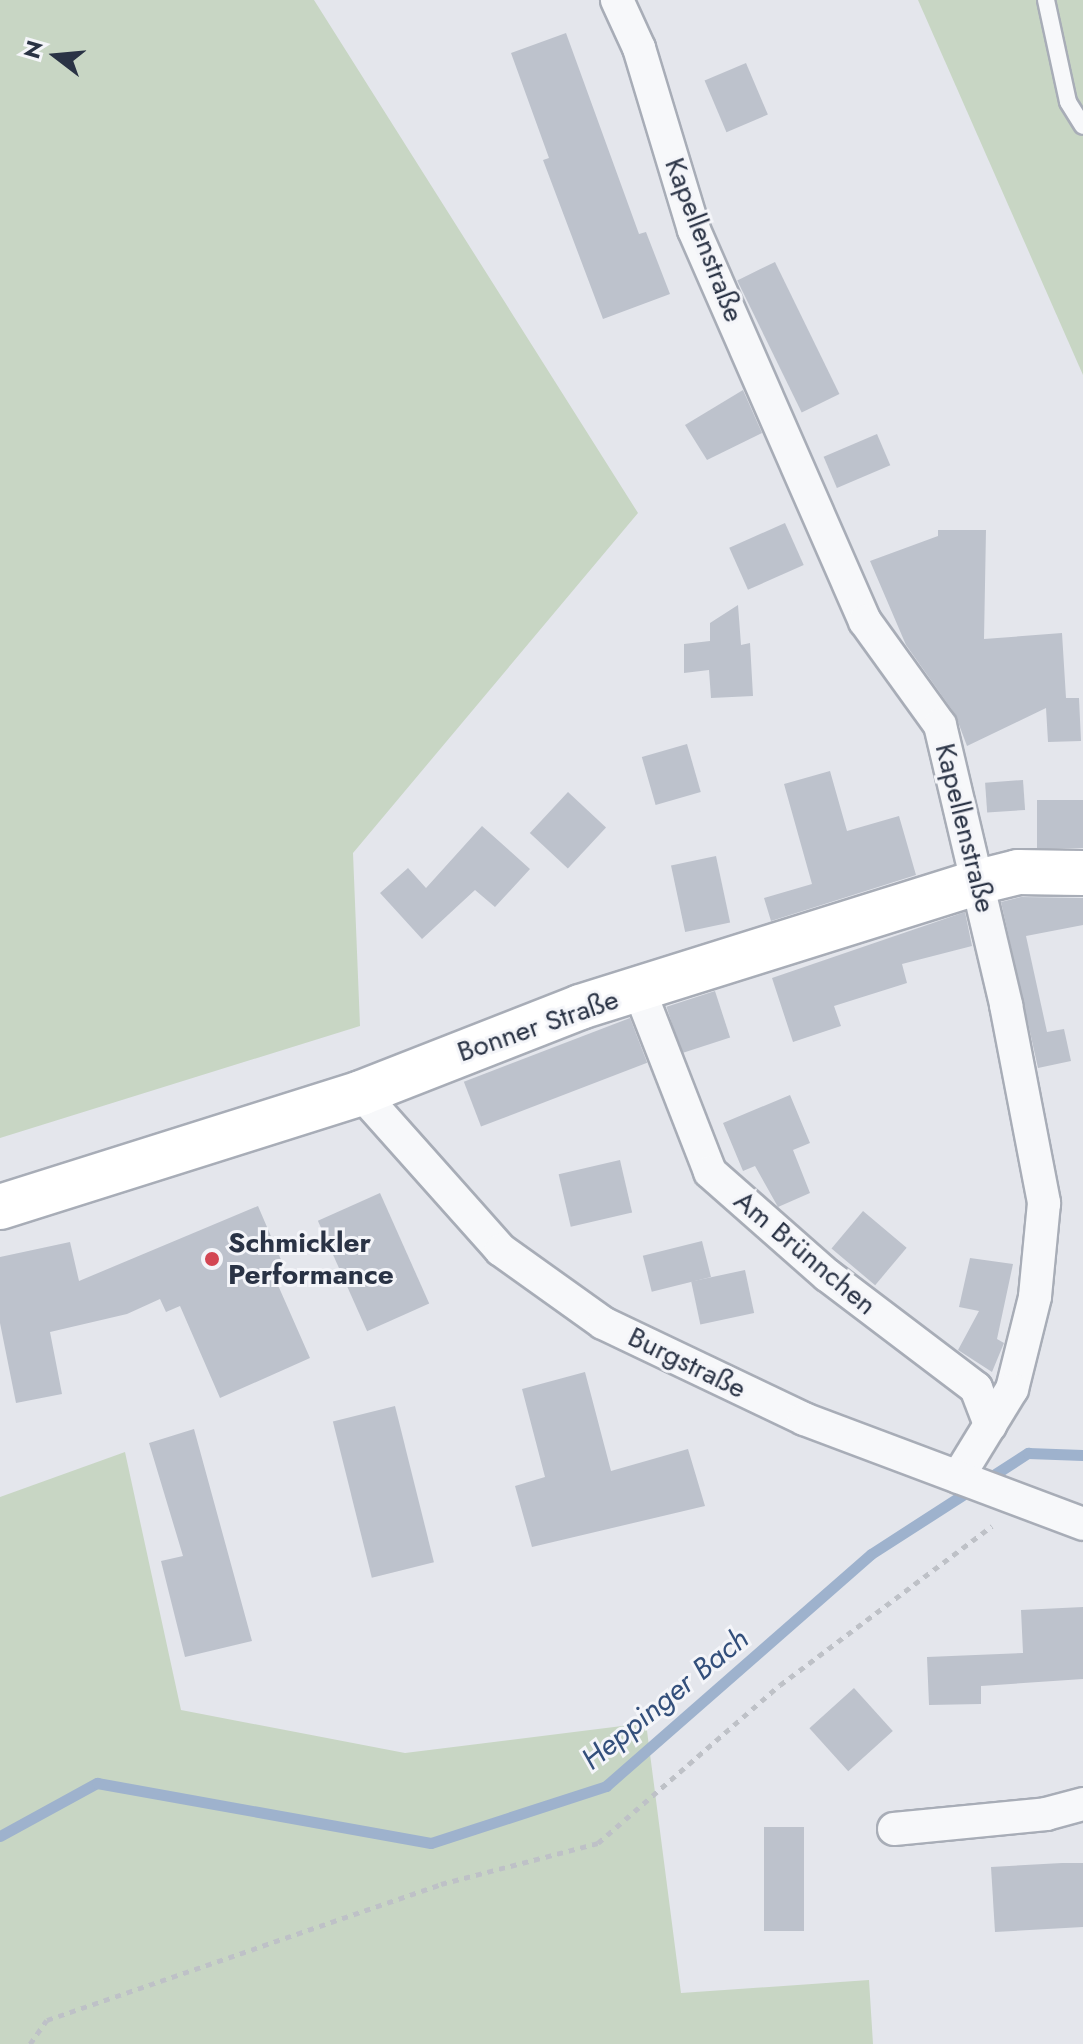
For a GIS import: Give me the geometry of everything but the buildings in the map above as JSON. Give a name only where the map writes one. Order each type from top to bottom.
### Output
[{"type":"main road","name":"Bonner Straße","points":[[0,1207],[361,1093],[580,1007],[640,992],[978,882],[1018,872],[1083,873]]},
{"type":"street","name":"Kapellenstraße","points":[[617,0],[639,48],[694,230],[865,621],[940,725],[1032,1120],[1044,1203],[1035,1297],[1012,1389],[990,1425]]},
{"type":"street","name":"Am Brünnchen","points":[[640,992],[710,1172],[827,1275],[976,1388],[990,1425]]},
{"type":"street","name":"Burgstraße","points":[[361,1093],[501,1250],[603,1323],[804,1419],[1083,1524]]},
{"type":"street","points":[[971,1482],[990,1425]]},
{"type":"street","points":[[894,1829],[1046,1814],[1083,1804]]},
{"type":"lane","points":[[1046,0],[1068,102],[1083,126]]},
{"type":"path","points":[[30,2044],[47,2020],[441,1884],[598,1843],[780,1685],[1025,1502]]},
{"type":"green space","points":[[0,0],[314,0],[638,513],[353,853],[360,1026],[0,1138]]},
{"type":"green space","points":[[918,0],[1083,0],[1083,375]]},
{"type":"green space","points":[[125,1452],[181,1710],[405,1753],[646,1723],[681,1993],[869,1980],[873,2044],[0,2044],[0,1497]]},
{"type":"waterway","name":"Heppinger Bach","points":[[0,1836],[97,1783],[431,1843],[606,1786],[871,1554],[1028,1453],[1083,1455]]},
{"type":"place","name":"Schmickler Performance","points":[[212,1259]]}]
